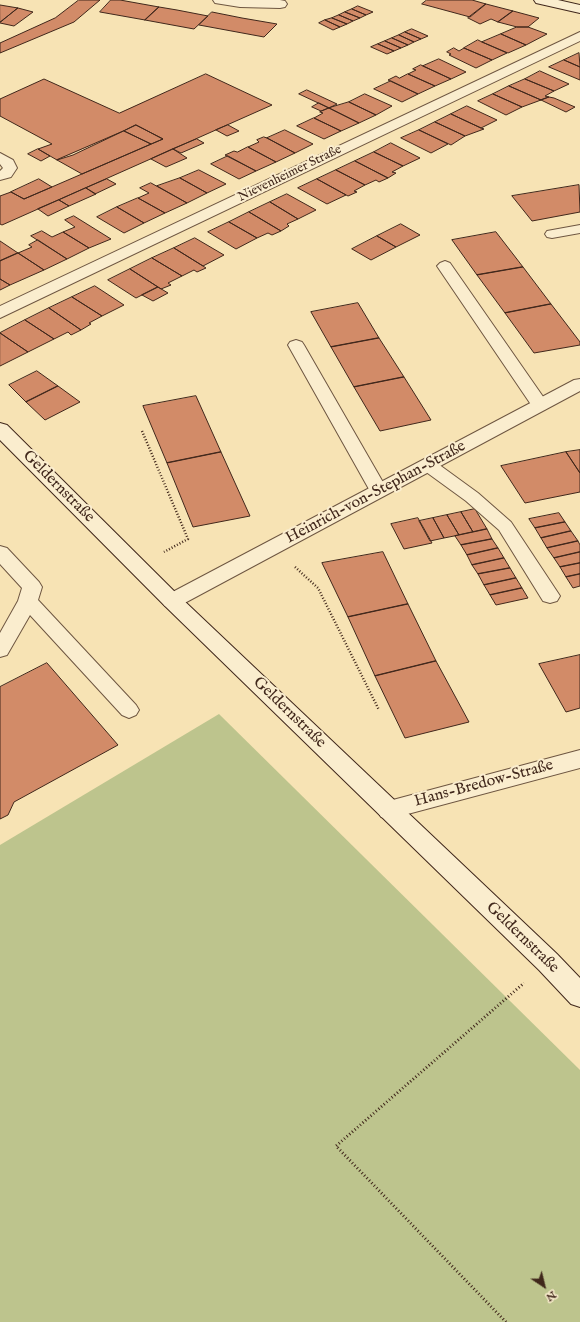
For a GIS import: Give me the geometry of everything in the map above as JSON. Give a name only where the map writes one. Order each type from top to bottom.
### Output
[{"type":"street","points":[[220,0],[240,3],[280,4]]},
{"type":"street","points":[[541,0],[580,9]]},
{"type":"street","name":"Nievenheimer Straße","points":[[0,313],[580,36]]},
{"type":"street","name":"Heinrich-von-Stephan-Straße","points":[[172,602],[580,384]]},
{"type":"street","name":"Geldernstraße","points":[[0,429],[172,602],[548,962],[580,996]]},
{"type":"street","name":"Hans-Bredow-Straße","points":[[389,810],[580,759]]},
{"type":"lane","points":[[0,157],[8,163],[10,168],[6,174],[0,176]]},
{"type":"lane","points":[[552,234],[580,229]]},
{"type":"lane","points":[[445,266],[540,405]]},
{"type":"lane","points":[[296,345],[380,491]]},
{"type":"lane","points":[[428,465],[472,496],[505,526],[550,596]]},
{"type":"lane","points":[[0,552],[32,588],[28,601],[0,650]]},
{"type":"lane","points":[[28,601],[129,710]]},
{"type":"path","points":[[136,566],[188,539],[142,432]]},
{"type":"path","points":[[273,548],[318,588],[379,710]]},
{"type":"path","points":[[506,1322],[336,1146],[548,962]]},
{"type":"green space","points":[[219,714],[580,1070],[580,1322],[0,1322],[0,845]]},
{"type":"building","points":[[79,0],[100,0],[74,22],[0,53],[0,43],[55,18]]},
{"type":"building","points":[[111,0],[120,0],[159,7],[145,20],[100,12]]},
{"type":"building","points":[[427,0],[472,0],[486,4],[470,17],[422,4]]},
{"type":"building","points":[[486,4],[513,11],[498,22],[491,19],[480,24],[468,18]]},
{"type":"building","points":[[0,5],[18,8],[0,22]]},
{"type":"building","points":[[358,6],[373,12],[366,15],[352,9]]},
{"type":"building","points":[[159,7],[208,16],[194,29],[145,20]]},
{"type":"building","points":[[18,8],[33,12],[14,26],[0,23]]},
{"type":"building","points":[[352,9],[366,15],[360,18],[345,12]]},
{"type":"building","points":[[513,11],[539,18],[528,27],[517,27],[498,22]]},
{"type":"building","points":[[212,12],[277,24],[264,37],[199,25]]},
{"type":"building","points":[[345,12],[360,18],[353,21],[339,15]]},
{"type":"building","points":[[339,15],[353,21],[347,24],[332,18]]},
{"type":"building","points":[[332,18],[347,24],[340,27],[325,20]]},
{"type":"building","points":[[325,20],[340,27],[333,30],[319,23]]},
{"type":"building","points":[[517,27],[528,27],[547,34],[526,45],[501,34]]},
{"type":"building","points":[[412,29],[428,36],[421,39],[405,32]]},
{"type":"building","points":[[405,32],[421,39],[414,42],[399,35]]},
{"type":"building","points":[[501,34],[526,45],[508,53],[482,42]]},
{"type":"building","points":[[399,35],[414,42],[408,45],[392,38]]},
{"type":"building","points":[[392,38],[408,45],[401,48],[385,41]]},
{"type":"building","points":[[478,40],[507,53],[492,60],[464,48]]},
{"type":"building","points":[[385,41],[401,48],[394,51],[378,44]]},
{"type":"building","points":[[378,44],[394,51],[387,54],[371,47]]},
{"type":"building","points":[[454,48],[459,51],[464,48],[492,60],[476,68],[449,55],[451,54],[447,52]]},
{"type":"building","points":[[579,53],[580,67],[564,60]]},
{"type":"building","points":[[439,59],[466,72],[451,79],[423,66]]},
{"type":"building","points":[[564,60],[580,67],[580,80],[549,67]]},
{"type":"building","points":[[421,65],[451,79],[435,86],[408,74],[416,70],[413,69]]},
{"type":"building","points":[[540,71],[569,84],[554,91],[525,79]]},
{"type":"building","points":[[206,74],[272,105],[2,225],[0,224],[0,196],[11,192],[24,199],[163,139],[136,125],[73,155],[57,160],[38,149],[52,144],[0,116],[0,99],[44,79],[119,113]]},
{"type":"building","points":[[408,74],[435,86],[418,94],[388,80],[396,76],[399,78]]},
{"type":"building","points":[[525,79],[554,91],[545,96],[549,97],[541,100],[509,86]]},
{"type":"building","points":[[391,81],[418,94],[402,102],[374,89]]},
{"type":"building","points":[[509,86],[541,100],[522,107],[493,94]]},
{"type":"building","points":[[307,90],[337,104],[329,108],[299,94]]},
{"type":"building","points":[[365,94],[392,106],[376,115],[349,102]]},
{"type":"building","points":[[493,94],[522,107],[506,115],[478,101]]},
{"type":"building","points":[[549,97],[575,107],[566,112],[541,100]]},
{"type":"building","points":[[349,102],[376,115],[359,123],[329,108]]},
{"type":"building","points":[[319,103],[329,108],[321,111],[312,107]]},
{"type":"building","points":[[467,106],[497,120],[481,128],[451,114]]},
{"type":"building","points":[[329,108],[359,123],[341,131],[314,118],[323,113],[320,112]]},
{"type":"building","points":[[451,114],[484,129],[465,136],[435,122]]},
{"type":"building","points":[[314,118],[341,131],[324,139],[297,126]]},
{"type":"building","points":[[435,122],[465,136],[451,145],[419,130]]},
{"type":"building","points":[[136,125],[163,139],[151,144],[124,131]]},
{"type":"building","points":[[228,125],[239,131],[227,136],[216,130]]},
{"type":"building","points":[[285,130],[313,144],[295,153],[267,138]]},
{"type":"building","points":[[419,130],[448,144],[431,153],[401,138]]},
{"type":"building","points":[[124,131],[151,144],[82,174],[57,160]]},
{"type":"building","points":[[264,137],[295,153],[276,162],[248,147],[259,142],[257,140]]},
{"type":"building","points":[[197,139],[204,143],[181,153],[173,149]]},
{"type":"building","points":[[391,143],[420,158],[403,166],[374,152]]},
{"type":"building","points":[[248,147],[276,162],[256,171],[225,155]]},
{"type":"building","points":[[38,149],[50,156],[41,161],[28,154]]},
{"type":"building","points":[[173,149],[187,158],[166,167],[151,159]]},
{"type":"building","points":[[374,152],[403,166],[392,172],[396,173],[388,178],[355,161]]},
{"type":"building","points":[[228,156],[256,171],[239,179],[211,164]]},
{"type":"building","points":[[355,161],[388,178],[379,182],[376,180],[365,185],[336,170]]},
{"type":"building","points":[[199,170],[226,184],[207,193],[180,178]]},
{"type":"building","points":[[336,170],[365,185],[354,191],[357,192],[348,196],[317,179]]},
{"type":"building","points":[[180,178],[207,193],[187,203],[157,186]]},
{"type":"building","points":[[39,179],[52,187],[24,199],[11,192]]},
{"type":"building","points":[[107,179],[116,184],[95,194],[86,188]]},
{"type":"building","points":[[317,179],[346,195],[327,204],[298,188]]},
{"type":"building","points":[[151,183],[187,203],[165,213],[138,198],[149,193],[140,188]]},
{"type":"building","points":[[579,185],[580,212],[532,221],[512,196]]},
{"type":"building","points":[[86,188],[96,194],[69,206],[59,200]]},
{"type":"building","points":[[287,194],[316,210],[298,219],[270,202]]},
{"type":"building","points":[[138,198],[165,213],[144,223],[117,207]]},
{"type":"building","points":[[59,200],[69,206],[48,216],[38,209]]},
{"type":"building","points":[[270,202],[298,219],[287,224],[289,226],[281,231],[249,212]]},
{"type":"building","points":[[117,207],[144,223],[124,233],[97,217]]},
{"type":"building","points":[[249,212],[281,231],[272,235],[268,233],[257,238],[229,222]]},
{"type":"building","points":[[74,216],[111,239],[89,248],[63,232],[75,227],[65,220]]},
{"type":"building","points":[[229,222],[257,238],[236,249],[208,232]]},
{"type":"building","points":[[401,224],[420,235],[396,247],[377,236]]},
{"type":"building","points":[[42,231],[52,237],[63,232],[89,248],[67,259],[31,236]]},
{"type":"building","points":[[496,232],[523,267],[477,275],[452,240]]},
{"type":"building","points":[[377,236],[396,247],[371,260],[352,249]]},
{"type":"building","points":[[195,238],[224,255],[203,266],[174,248]]},
{"type":"building","points":[[38,240],[67,259],[44,270],[18,253],[32,247],[29,245]]},
{"type":"building","points":[[0,241],[18,253],[0,261]]},
{"type":"building","points":[[174,248],[206,268],[197,272],[194,270],[182,276],[152,258]]},
{"type":"building","points":[[18,253],[44,270],[10,285],[0,279],[0,261]]},
{"type":"building","points":[[152,258],[182,276],[168,283],[171,285],[161,289],[130,269]]},
{"type":"building","points":[[523,267],[551,304],[505,313],[477,275]]},
{"type":"building","points":[[130,269],[158,287],[136,298],[108,280]]},
{"type":"building","points":[[0,279],[10,285],[0,290]]},
{"type":"building","points":[[95,286],[124,305],[102,316],[72,297]]},
{"type":"building","points":[[158,287],[168,293],[153,301],[142,295]]},
{"type":"building","points":[[72,297],[102,316],[89,323],[91,324],[81,330],[49,308]]},
{"type":"building","points":[[358,303],[379,338],[331,347],[311,312]]},
{"type":"building","points":[[551,304],[580,342],[580,345],[534,353],[505,313]]},
{"type":"building","points":[[49,308],[81,330],[71,335],[68,332],[54,339],[25,320]]},
{"type":"building","points":[[25,320],[54,339],[28,352],[0,333]]},
{"type":"building","points":[[0,333],[28,352],[0,366]]},
{"type":"building","points":[[379,338],[404,377],[354,387],[331,347]]},
{"type":"building","points":[[37,371],[58,386],[26,402],[9,385]]},
{"type":"building","points":[[404,377],[431,420],[380,431],[354,387]]},
{"type":"building","points":[[58,386],[80,402],[45,420],[26,402]]},
{"type":"building","points":[[196,396],[221,452],[167,463],[143,406]]},
{"type":"building","points":[[580,450],[580,473],[566,452]]},
{"type":"building","points":[[221,452],[250,516],[193,527],[167,463]]},
{"type":"building","points":[[566,452],[580,473],[580,492],[525,503],[501,466]]},
{"type":"building","points":[[475,509],[487,529],[473,532],[461,512]]},
{"type":"building","points":[[461,512],[473,532],[459,535],[447,515]]},
{"type":"building","points":[[559,513],[565,522],[535,528],[529,519]]},
{"type":"building","points":[[447,515],[459,535],[444,538],[433,518]]},
{"type":"building","points":[[418,518],[432,543],[404,549],[391,524]]},
{"type":"building","points":[[433,518],[444,538],[430,541],[419,521]]},
{"type":"building","points":[[565,522],[571,531],[541,538],[535,528]]},
{"type":"building","points":[[487,529],[492,539],[461,545],[455,536]]},
{"type":"building","points":[[571,531],[578,541],[547,548],[541,538]]},
{"type":"building","points":[[492,539],[498,548],[467,555],[461,545]]},
{"type":"building","points":[[578,541],[580,545],[580,552],[554,558],[547,548]]},
{"type":"building","points":[[498,548],[504,558],[472,565],[467,555]]},
{"type":"building","points":[[383,552],[408,604],[348,617],[322,563]]},
{"type":"building","points":[[580,552],[580,563],[560,567],[554,558]]},
{"type":"building","points":[[504,558],[510,568],[478,574],[472,565]]},
{"type":"building","points":[[580,563],[580,574],[566,577],[560,567]]},
{"type":"building","points":[[510,568],[516,578],[484,585],[478,574]]},
{"type":"building","points":[[580,574],[580,586],[573,588],[566,577]]},
{"type":"building","points":[[516,578],[522,588],[490,595],[484,585]]},
{"type":"building","points":[[522,588],[528,598],[496,605],[490,595]]},
{"type":"building","points":[[408,604],[436,661],[375,676],[348,617]]},
{"type":"building","points":[[580,655],[580,708],[566,712],[539,664]]},
{"type":"building","points":[[436,661],[469,722],[405,738],[375,676]]},
{"type":"building","points":[[47,663],[118,745],[14,802],[8,815],[0,819],[0,687]]}]
